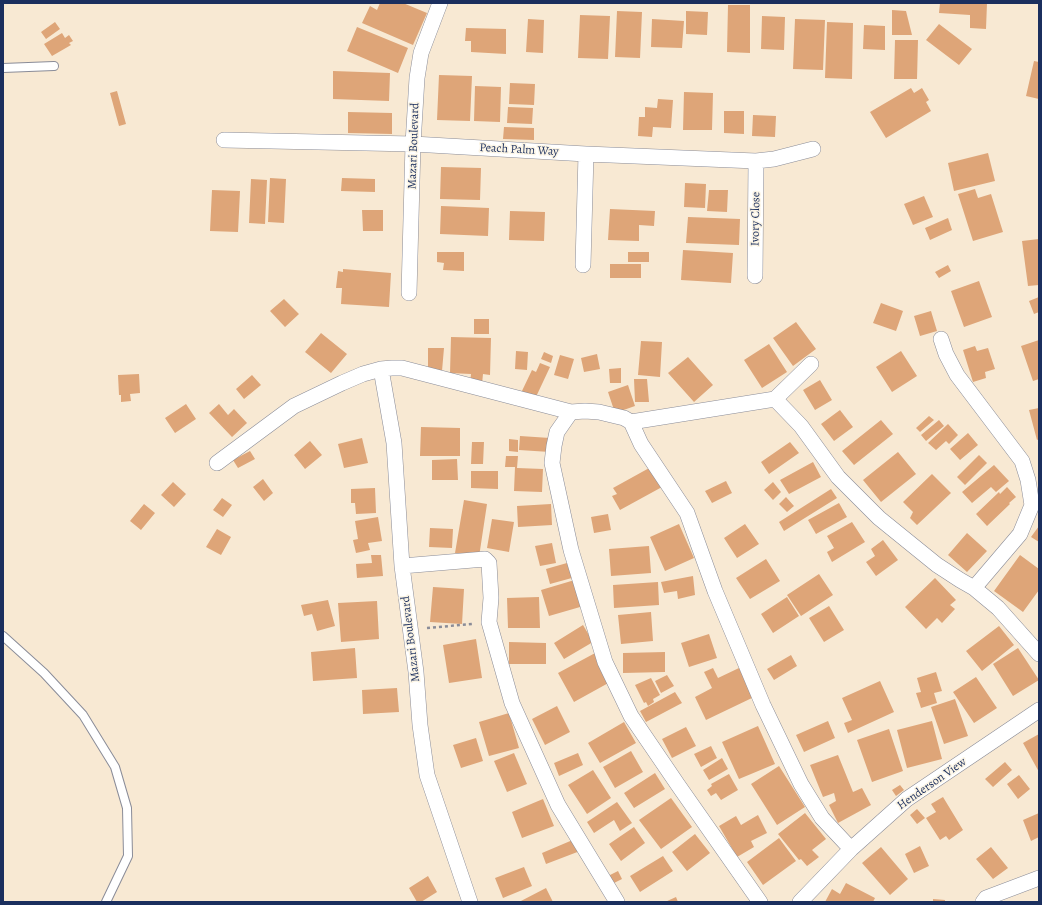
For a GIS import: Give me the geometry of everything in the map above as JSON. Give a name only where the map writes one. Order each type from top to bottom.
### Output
[{"type":"street","name":"Mazari Boulevard","points":[[409,293],[413,144],[417,78],[421,54],[440,3]]},
{"type":"street","name":"Peach Palm Way","points":[[224,140],[413,144],[586,154],[756,161],[774,159],[813,150]]},
{"type":"street","points":[[583,265],[586,154]]},
{"type":"street","name":"Ivory Close","points":[[755,276],[756,161]]},
{"type":"street","points":[[941,339],[946,354],[957,375],[1022,461],[1028,480],[1032,505],[1020,534],[974,588]]},
{"type":"street","points":[[631,422],[775,399],[811,364]]},
{"type":"street","points":[[218,463],[294,406],[356,377],[381,369],[402,368],[571,412],[599,412],[624,418],[631,422],[641,444],[687,513],[715,591],[754,683],[801,784],[822,818],[851,849]]},
{"type":"street","name":"Mazari Boulevard","points":[[381,369],[394,443],[402,566],[416,672],[420,725],[428,775],[470,902]]},
{"type":"street","points":[[775,399],[801,426],[838,477],[879,518],[937,565],[974,588],[998,608],[1039,654]]},
{"type":"street","points":[[571,412],[557,432],[552,463],[571,550],[606,662],[631,716],[760,902]]},
{"type":"street","points":[[402,566],[488,560],[491,598],[489,622],[512,703],[558,805],[617,902]]},
{"type":"street","name":"Henderson View","points":[[800,902],[851,849],[907,799],[1039,710]]},
{"type":"street","points":[[983,902],[986,898],[1039,878]]},
{"type":"lane","points":[[3,68],[54,66]]},
{"type":"lane","points":[[3,636],[44,673],[83,715],[115,767],[127,808],[128,856],[106,902]]},
{"type":"path","points":[[410,630],[489,622]]},
{"type":"building","points":[[380,3],[403,3],[427,13],[413,45],[362,23],[370,6],[377,10]]},
{"type":"building","points":[[940,3],[987,3],[986,29],[970,28],[970,15],[939,13]]},
{"type":"building","points":[[728,5],[750,5],[750,53],[727,52]]},
{"type":"building","points":[[892,10],[906,11],[912,35],[892,35]]},
{"type":"building","points":[[617,11],[642,12],[640,58],[615,57]]},
{"type":"building","points":[[686,11],[708,12],[707,35],[686,34]]},
{"type":"building","points":[[580,15],[610,16],[608,59],[578,58]]},
{"type":"building","points":[[762,16],[785,17],[784,50],[761,49]]},
{"type":"building","points":[[528,19],[544,20],[543,53],[526,52]]},
{"type":"building","points":[[652,19],[684,21],[682,48],[651,47]]},
{"type":"building","points":[[795,19],[825,20],[823,70],[793,69]]},
{"type":"building","points":[[55,22],[60,29],[46,39],[41,32]]},
{"type":"building","points":[[827,22],[853,23],[852,79],[825,78]]},
{"type":"building","points":[[939,24],[972,49],[959,65],[926,40]]},
{"type":"building","points":[[864,25],[885,26],[885,50],[863,49]]},
{"type":"building","points":[[357,27],[408,48],[398,73],[347,51]]},
{"type":"building","points":[[466,28],[506,29],[506,54],[471,52],[471,41],[465,41]]},
{"type":"building","points":[[62,33],[65,38],[69,35],[73,41],[69,43],[71,45],[52,56],[44,44]]},
{"type":"building","points":[[895,40],[918,40],[917,79],[894,79]]},
{"type":"building","points":[[1034,61],[1039,62],[1039,99],[1026,96]]},
{"type":"building","points":[[333,71],[390,73],[389,101],[333,99]]},
{"type":"building","points":[[439,75],[472,76],[470,121],[437,120]]},
{"type":"building","points":[[510,83],[535,84],[534,105],[509,104]]},
{"type":"building","points":[[475,86],[501,87],[500,122],[474,121]]},
{"type":"building","points":[[911,88],[914,93],[922,88],[929,100],[926,102],[931,111],[886,138],[870,112]]},
{"type":"building","points":[[117,91],[126,124],[119,126],[110,93]]},
{"type":"building","points":[[684,92],[713,93],[712,130],[683,130]]},
{"type":"building","points":[[658,99],[673,100],[671,128],[653,127],[652,137],[638,136],[639,117],[645,117],[645,107],[657,108]]},
{"type":"building","points":[[508,107],[533,108],[532,124],[507,123]]},
{"type":"building","points":[[724,111],[744,111],[744,134],[724,133]]},
{"type":"building","points":[[348,112],[392,113],[392,134],[348,133]]},
{"type":"building","points":[[753,115],[776,116],[775,137],[752,136]]},
{"type":"building","points":[[504,127],[534,128],[534,140],[503,139]]},
{"type":"building","points":[[988,153],[995,181],[954,191],[948,163]]},
{"type":"building","points":[[441,167],[481,168],[480,200],[440,199]]},
{"type":"building","points":[[270,178],[286,179],[284,223],[268,222]]},
{"type":"building","points":[[342,178],[375,179],[375,192],[341,191]]},
{"type":"building","points":[[251,179],[267,180],[265,224],[249,223]]},
{"type":"building","points":[[685,183],[706,184],[705,208],[684,207]]},
{"type":"building","points":[[975,189],[978,198],[991,194],[1003,232],[973,241],[958,194]]},
{"type":"building","points":[[212,190],[240,191],[238,232],[210,231]]},
{"type":"building","points":[[709,190],[728,190],[727,212],[707,211]]},
{"type":"building","points":[[924,196],[933,217],[913,225],[904,204]]},
{"type":"building","points":[[441,206],[489,208],[488,236],[440,234]]},
{"type":"building","points":[[610,209],[655,211],[654,226],[639,225],[639,241],[608,240]]},
{"type":"building","points":[[362,210],[383,210],[383,231],[363,231]]},
{"type":"building","points":[[510,211],[545,212],[544,241],[509,240]]},
{"type":"building","points":[[688,217],[740,219],[739,245],[686,243]]},
{"type":"building","points":[[948,218],[952,230],[930,240],[925,228]]},
{"type":"building","points":[[1039,239],[1039,285],[1028,286],[1022,241]]},
{"type":"building","points":[[683,250],[733,253],[731,283],[681,280]]},
{"type":"building","points":[[437,252],[464,252],[464,271],[443,270],[444,263],[437,262]]},
{"type":"building","points":[[628,252],[649,252],[649,262],[628,262]]},
{"type":"building","points":[[610,264],[641,264],[641,278],[610,278]]},
{"type":"building","points":[[948,265],[951,271],[939,278],[935,272]]},
{"type":"building","points":[[343,269],[391,273],[389,307],[341,304],[342,288],[336,288],[338,271],[343,272]]},
{"type":"building","points":[[979,281],[992,317],[964,327],[951,291]]},
{"type":"building","points":[[1039,297],[1039,312],[1034,314],[1029,301]]},
{"type":"building","points":[[284,299],[299,314],[285,327],[270,311]]},
{"type":"building","points":[[881,303],[903,311],[896,331],[873,323]]},
{"type":"building","points":[[931,311],[937,331],[920,336],[914,316]]},
{"type":"building","points":[[474,319],[489,319],[489,334],[474,334]]},
{"type":"building","points":[[796,322],[816,349],[793,366],[773,338]]},
{"type":"building","points":[[321,333],[347,354],[331,373],[305,352]]},
{"type":"building","points":[[451,337],[491,338],[490,375],[483,374],[482,384],[470,384],[471,374],[450,373]]},
{"type":"building","points":[[1039,340],[1039,379],[1033,381],[1021,346]]},
{"type":"building","points":[[641,341],[662,342],[660,377],[638,375]]},
{"type":"building","points":[[769,344],[787,372],[762,388],[744,360]]},
{"type":"building","points":[[975,346],[977,351],[988,348],[995,369],[985,372],[986,378],[973,382],[963,350]]},
{"type":"building","points":[[428,348],[444,348],[442,371],[428,371]]},
{"type":"building","points":[[516,351],[528,352],[527,370],[515,369]]},
{"type":"building","points":[[901,351],[917,376],[892,392],[876,367]]},
{"type":"building","points":[[544,352],[553,356],[551,363],[541,359]]},
{"type":"building","points":[[597,354],[600,369],[584,372],[581,358]]},
{"type":"building","points":[[560,355],[574,359],[568,379],[554,375]]},
{"type":"building","points":[[688,357],[713,385],[694,402],[668,373]]},
{"type":"building","points":[[540,363],[550,367],[535,399],[521,393],[532,370],[536,372]]},
{"type":"building","points":[[621,368],[621,383],[610,383],[609,369]]},
{"type":"building","points":[[139,374],[140,393],[130,394],[131,401],[121,402],[121,395],[119,395],[118,375]]},
{"type":"building","points":[[252,375],[261,385],[244,399],[236,389]]},
{"type":"building","points":[[634,379],[647,379],[649,402],[635,402]]},
{"type":"building","points":[[820,380],[832,400],[815,410],[803,390]]},
{"type":"building","points":[[628,385],[635,406],[615,413],[608,392]]},
{"type":"building","points":[[186,404],[196,419],[175,433],[165,418]]},
{"type":"building","points":[[219,404],[228,415],[234,409],[247,423],[232,437],[209,413]]},
{"type":"building","points":[[1039,408],[1039,439],[1037,440],[1029,410]]},
{"type":"building","points":[[840,410],[853,427],[834,441],[821,424]]},
{"type":"building","points":[[929,416],[934,420],[920,432],[916,428]]},
{"type":"building","points":[[881,420],[893,434],[854,465],[842,451]]},
{"type":"building","points":[[939,420],[944,426],[926,441],[921,435]]},
{"type":"building","points":[[948,424],[958,435],[949,444],[946,441],[936,450],[928,443]]},
{"type":"building","points":[[421,427],[460,428],[460,456],[420,456]]},
{"type":"building","points":[[968,433],[978,445],[960,460],[950,449]]},
{"type":"building","points":[[520,436],[550,438],[550,452],[519,450]]},
{"type":"building","points":[[362,438],[368,463],[344,468],[338,444]]},
{"type":"building","points":[[509,439],[518,440],[518,452],[509,451]]},
{"type":"building","points":[[310,441],[322,455],[305,469],[294,455]]},
{"type":"building","points":[[472,442],[484,442],[483,464],[471,464]]},
{"type":"building","points":[[790,442],[799,453],[769,474],[761,462]]},
{"type":"building","points":[[250,451],[255,459],[238,468],[233,460]]},
{"type":"building","points":[[898,452],[916,474],[881,502],[863,480]]},
{"type":"building","points":[[979,455],[987,463],[965,485],[957,477]]},
{"type":"building","points":[[506,456],[518,456],[517,468],[543,469],[542,492],[514,491],[515,467],[505,467]]},
{"type":"building","points":[[457,459],[458,480],[432,480],[432,460]]},
{"type":"building","points":[[813,462],[821,477],[789,494],[780,480]]},
{"type":"building","points":[[994,465],[1009,481],[996,492],[991,487],[972,503],[962,492]]},
{"type":"building","points":[[651,467],[662,487],[620,510],[612,496],[617,494],[613,488]]},
{"type":"building","points":[[471,471],[498,471],[498,489],[471,488]]},
{"type":"building","points":[[932,474],[951,493],[917,525],[910,518],[913,512],[903,502]]},
{"type":"building","points":[[263,479],[273,493],[264,501],[253,487]]},
{"type":"building","points":[[726,481],[732,493],[712,503],[705,491]]},
{"type":"building","points":[[173,482],[186,494],[174,507],[161,495]]},
{"type":"building","points":[[773,482],[781,492],[773,500],[764,490]]},
{"type":"building","points":[[1007,487],[1016,497],[987,526],[976,514],[999,492],[1000,494]]},
{"type":"building","points":[[375,488],[376,513],[356,514],[355,503],[351,503],[351,489]]},
{"type":"building","points":[[831,489],[837,498],[784,531],[779,522]]},
{"type":"building","points":[[786,497],[794,506],[787,512],[779,504]]},
{"type":"building","points":[[222,498],[232,505],[223,517],[213,510]]},
{"type":"building","points":[[464,500],[487,504],[479,557],[455,553]]},
{"type":"building","points":[[839,503],[847,517],[816,534],[808,520]]},
{"type":"building","points":[[144,504],[155,513],[141,530],[130,521]]},
{"type":"building","points":[[551,504],[552,525],[518,527],[517,506]]},
{"type":"building","points":[[608,514],[611,530],[594,533],[591,517]]},
{"type":"building","points":[[378,517],[382,541],[368,543],[370,550],[356,553],[353,540],[358,539],[355,521]]},
{"type":"building","points":[[492,519],[514,522],[509,552],[487,548]]},
{"type":"building","points":[[852,522],[865,542],[832,562],[827,552],[834,548],[827,536]]},
{"type":"building","points":[[679,524],[694,558],[665,571],[650,537]]},
{"type":"building","points":[[745,524],[759,544],[737,558],[724,538]]},
{"type":"building","points":[[1039,526],[1039,542],[1031,537]]},
{"type":"building","points":[[430,528],[453,529],[452,548],[429,547]]},
{"type":"building","points":[[217,529],[231,537],[221,555],[206,547]]},
{"type":"building","points":[[967,533],[987,551],[967,572],[948,555]]},
{"type":"building","points":[[883,540],[898,560],[876,576],[866,562],[875,556],[871,549]]},
{"type":"building","points":[[552,543],[556,563],[540,566],[535,546]]},
{"type":"building","points":[[649,546],[651,573],[611,576],[609,549]]},
{"type":"building","points":[[371,555],[381,555],[383,576],[357,578],[356,564],[372,563]]},
{"type":"building","points":[[1020,555],[1039,569],[1039,590],[1023,612],[994,591]]},
{"type":"building","points":[[766,559],[780,581],[750,599],[736,578]]},
{"type":"building","points":[[574,561],[579,576],[550,584],[546,569]]},
{"type":"building","points":[[819,574],[833,595],[801,616],[787,595]]},
{"type":"building","points":[[693,576],[695,595],[678,599],[677,591],[664,593],[661,582]]},
{"type":"building","points":[[935,578],[956,600],[950,605],[955,609],[942,623],[937,618],[926,629],[905,607]]},
{"type":"building","points":[[578,579],[587,605],[549,616],[541,590]]},
{"type":"building","points":[[658,582],[659,605],[614,608],[613,585]]},
{"type":"building","points":[[433,587],[464,589],[462,624],[430,622]]},
{"type":"building","points":[[539,597],[540,628],[508,628],[507,598]]},
{"type":"building","points":[[787,597],[799,616],[773,633],[761,614]]},
{"type":"building","points":[[328,600],[335,626],[317,631],[312,614],[304,616],[301,605]]},
{"type":"building","points":[[377,601],[379,639],[341,642],[338,603]]},
{"type":"building","points":[[829,606],[844,630],[824,642],[809,618]]},
{"type":"building","points":[[651,612],[653,641],[621,644],[618,615]]},
{"type":"building","points":[[583,625],[593,642],[564,659],[554,643]]},
{"type":"building","points":[[999,626],[1014,645],[982,671],[966,651]]},
{"type":"building","points":[[709,634],[717,658],[689,667],[681,643]]},
{"type":"building","points":[[476,639],[482,678],[449,683],[443,645]]},
{"type":"building","points":[[509,642],[546,643],[546,664],[509,664]]},
{"type":"building","points":[[355,648],[357,678],[313,681],[311,652]]},
{"type":"building","points":[[1018,648],[1039,680],[1013,696],[993,664]]},
{"type":"building","points":[[597,652],[612,681],[574,702],[558,673]]},
{"type":"building","points":[[665,652],[665,672],[623,673],[623,653]]},
{"type":"building","points":[[791,655],[797,666],[774,680],[767,669]]},
{"type":"building","points":[[713,668],[718,678],[739,668],[754,697],[706,720],[695,697],[712,688],[704,672]]},
{"type":"building","points":[[936,672],[942,691],[934,693],[937,703],[921,708],[916,693],[921,692],[917,678]]},
{"type":"building","points":[[667,675],[674,686],[661,693],[655,681]]},
{"type":"building","points":[[976,677],[997,708],[974,723],[953,692]]},
{"type":"building","points":[[651,678],[660,695],[653,699],[654,702],[648,706],[646,702],[644,703],[635,685]]},
{"type":"building","points":[[880,681],[894,712],[848,733],[844,723],[852,720],[842,698]]},
{"type":"building","points":[[397,688],[399,712],[363,714],[362,690]]},
{"type":"building","points":[[675,692],[682,703],[646,722],[640,711]]},
{"type":"building","points":[[955,699],[968,736],[944,744],[931,707]]},
{"type":"building","points":[[557,706],[570,732],[545,745],[532,719]]},
{"type":"building","points":[[509,713],[519,748],[489,756],[479,722]]},
{"type":"building","points":[[828,721],[835,738],[804,752],[796,735]]},
{"type":"building","points":[[932,721],[942,759],[907,768],[897,730]]},
{"type":"building","points":[[624,722],[636,743],[600,763],[588,743]]},
{"type":"building","points":[[758,726],[775,764],[739,779],[722,742]]},
{"type":"building","points":[[686,727],[696,746],[672,758],[662,739]]},
{"type":"building","points":[[889,729],[903,771],[872,782],[857,740]]},
{"type":"building","points":[[1039,734],[1039,772],[1023,743]]},
{"type":"building","points":[[476,738],[483,761],[461,768],[453,745]]},
{"type":"building","points":[[711,746],[717,758],[701,767],[694,754]]},
{"type":"building","points":[[631,751],[643,772],[615,788],[603,767]]},
{"type":"building","points":[[514,753],[527,784],[507,792],[494,761]]},
{"type":"building","points":[[578,753],[583,765],[559,776],[554,763]]},
{"type":"building","points":[[838,755],[853,792],[862,788],[871,805],[838,823],[829,805],[836,801],[834,793],[823,797],[810,765]]},
{"type":"building","points":[[722,758],[728,769],[709,780],[703,770]]},
{"type":"building","points":[[1005,762],[1012,770],[993,787],[985,779]]},
{"type":"building","points":[[779,766],[805,807],[777,825],[751,784]]},
{"type":"building","points":[[593,770],[611,798],[587,814],[568,785]]},
{"type":"building","points":[[655,773],[665,789],[634,808],[624,793]]},
{"type":"building","points":[[729,774],[738,790],[721,800],[716,793],[711,796],[707,790],[712,786],[711,784]]},
{"type":"building","points":[[1019,775],[1030,789],[1018,799],[1007,784]]},
{"type":"building","points":[[900,785],[904,790],[896,796],[892,790]]},
{"type":"building","points":[[943,797],[963,830],[949,840],[946,836],[940,840],[926,818],[936,812],[931,804]]},
{"type":"building","points":[[671,798],[692,827],[661,849],[639,820]]},
{"type":"building","points":[[543,799],[554,826],[522,838],[512,812]]},
{"type":"building","points":[[617,802],[632,823],[620,831],[614,820],[594,833],[587,822]]},
{"type":"building","points":[[917,809],[925,818],[917,824],[910,815]]},
{"type":"building","points":[[805,813],[826,839],[812,850],[819,857],[807,866],[801,859],[799,860],[778,834]]},
{"type":"building","points":[[1039,813],[1039,837],[1031,841],[1023,820]]},
{"type":"building","points":[[758,815],[767,833],[751,841],[754,847],[737,857],[719,826],[736,816],[741,825]]},
{"type":"building","points":[[634,827],[645,843],[621,861],[609,844]]},
{"type":"building","points":[[695,834],[710,853],[687,871],[672,852]]},
{"type":"building","points":[[779,838],[796,861],[763,885],[747,862]]},
{"type":"building","points":[[575,839],[580,851],[546,864],[542,853]]},
{"type":"building","points":[[920,846],[929,866],[914,873],[905,854]]},
{"type":"building","points":[[881,847],[908,879],[890,895],[862,863]]},
{"type":"building","points":[[991,847],[1008,868],[993,879],[976,859]]},
{"type":"building","points":[[663,856],[673,871],[640,892],[630,876]]},
{"type":"building","points":[[524,867],[532,886],[503,898],[495,878]]},
{"type":"building","points":[[618,871],[622,879],[608,886],[604,878]]},
{"type":"building","points":[[428,876],[437,892],[421,902],[417,902],[409,888]]},
{"type":"building","points":[[846,883],[875,898],[873,902],[825,902],[832,889],[840,894]]},
{"type":"building","points":[[546,888],[553,902],[519,902]]},
{"type":"building","points":[[676,897],[678,902],[665,902]]},
{"type":"building","points":[[933,899],[945,900],[945,902],[933,902]]}]
